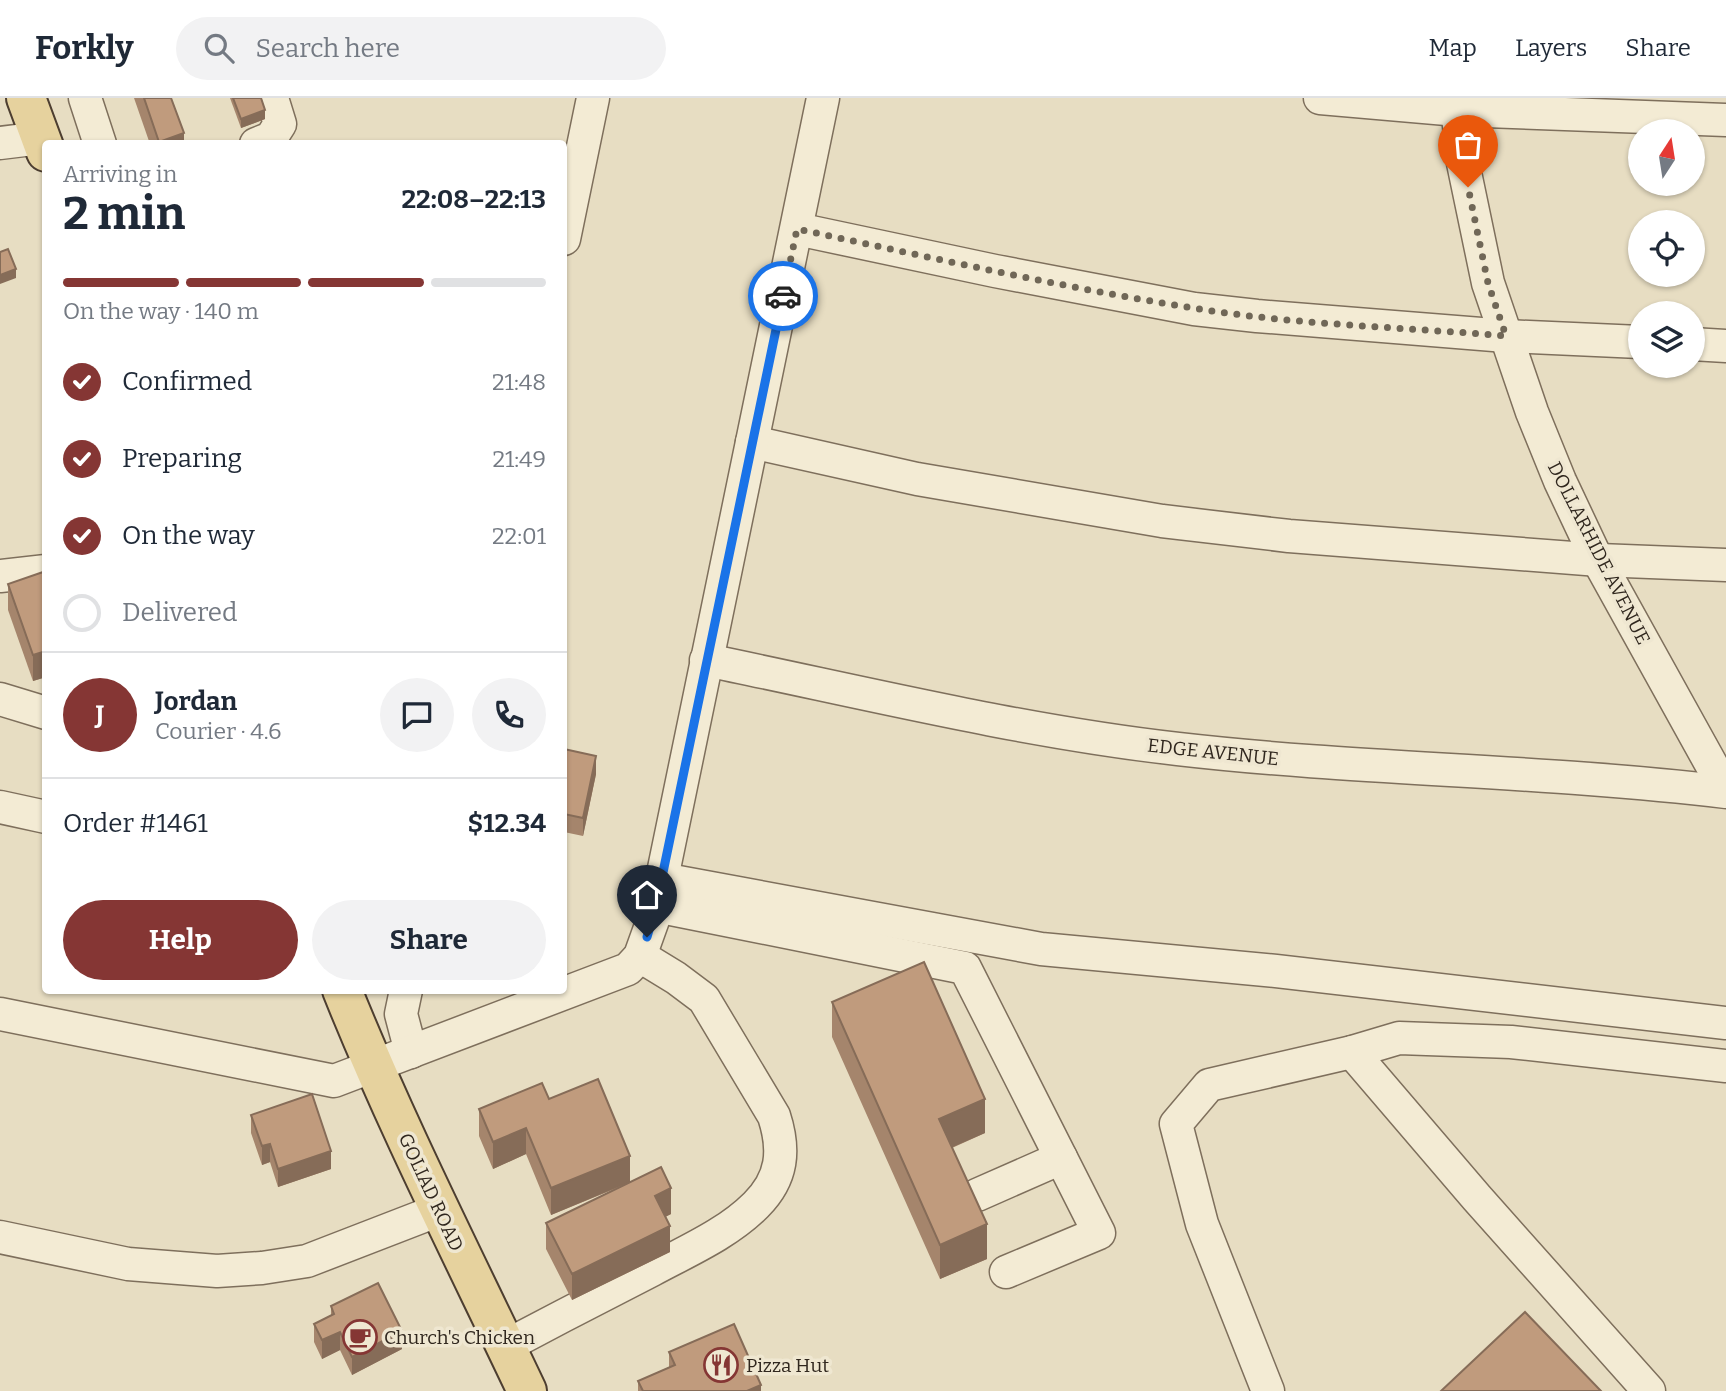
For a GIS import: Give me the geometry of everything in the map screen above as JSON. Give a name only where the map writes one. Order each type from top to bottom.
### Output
[{"type":"main road","points":[[26,98],[42,142]]},
{"type":"main road","name":"GOLIAD ROAD","points":[[344,994],[373,1067],[504,1347],[520,1389]]},
{"type":"street","points":[[85,98],[99,140]]},
{"type":"street","points":[[266,140],[271,138],[280,124],[272,98]]},
{"type":"street","points":[[567,224],[593,98]]},
{"type":"street","points":[[567,994],[617,975],[628,969],[640,956],[659,893],[823,98]]},
{"type":"street","points":[[1320,98],[1726,120]]},
{"type":"street","name":"DOLLARHIDE AVENUE","points":[[1457,104],[1463,163],[1488,283],[1560,481],[1599,560],[1726,791]]},
{"type":"street","points":[[0,143],[42,145]]},
{"type":"street","points":[[797,229],[1194,309],[1506,336],[1628,341]]},
{"type":"street","points":[[1705,345],[1726,346]]},
{"type":"street","points":[[752,442],[917,478],[1162,520],[1289,536],[1599,560],[1726,565]]},
{"type":"street","points":[[0,576],[42,571]]},
{"type":"street","name":"EDGE AVENUE","points":[[706,660],[1009,722],[1177,749],[1314,762],[1653,783],[1726,791]]},
{"type":"street","points":[[0,699],[42,712]]},
{"type":"street","points":[[0,807],[42,816]]},
{"type":"street","points":[[659,893],[1041,949],[1276,971],[1726,1023]]},
{"type":"street","points":[[659,893],[965,968],[1099,1233],[1006,1272]]},
{"type":"street","points":[[504,1347],[721,1233],[757,1204],[772,1181],[781,1158],[780,1137],[774,1116],[704,999],[640,956]]},
{"type":"street","points":[[405,994],[401,1014],[411,1052]]},
{"type":"street","points":[[0,1014],[334,1082],[566,994]]},
{"type":"street","points":[[1268,1391],[1202,1224],[1176,1124],[1209,1085],[1352,1052],[1399,1038],[1511,1042],[1726,1066]]},
{"type":"street","points":[[1352,1052],[1462,1181],[1649,1391]]},
{"type":"street","points":[[977,1195],[1061,1158]]},
{"type":"street","points":[[0,1237],[128,1264],[217,1271],[251,1269],[307,1261],[439,1210]]},
{"type":"building","points":[[144,98],[171,98],[184,133],[158,140]]},
{"type":"building","points":[[233,98],[261,98],[265,110],[241,119]]},
{"type":"building","points":[[8,249],[16,269],[0,275],[0,252]]},
{"type":"building","points":[[42,572],[42,652],[33,655],[8,584]]},
{"type":"building","points":[[567,750],[596,756],[583,818],[567,815]]},
{"type":"building","points":[[924,962],[985,1099],[939,1119],[987,1224],[940,1245],[832,1002]]},
{"type":"building","points":[[598,1079],[630,1156],[551,1188],[526,1128],[493,1142],[479,1109],[542,1083],[549,1099]]},
{"type":"building","points":[[312,1094],[331,1151],[278,1169],[270,1144],[262,1146],[251,1115]]},
{"type":"building","points":[[661,1167],[671,1188],[655,1196],[670,1226],[572,1274],[546,1223]]},
{"type":"building","points":[[378,1283],[402,1331],[352,1357],[340,1332],[322,1340],[314,1324],[334,1314],[331,1306]]},
{"type":"building","points":[[1525,1312],[1601,1391],[1441,1391]]},
{"type":"building","points":[[734,1324],[761,1385],[747,1391],[643,1391],[638,1381],[675,1365],[669,1352]]},
{"type":"way so far","points":[[783,296],[797,229],[1194,309],[1506,336],[1488,283],[1468,187]]},
{"type":"place","name":"Church's Chicken","points":[[360,1337]]},
{"type":"place","name":"Pizza Hut","points":[[721,1365]]},
{"type":"route","points":[[647,937],[654,917],[783,296]]}]
